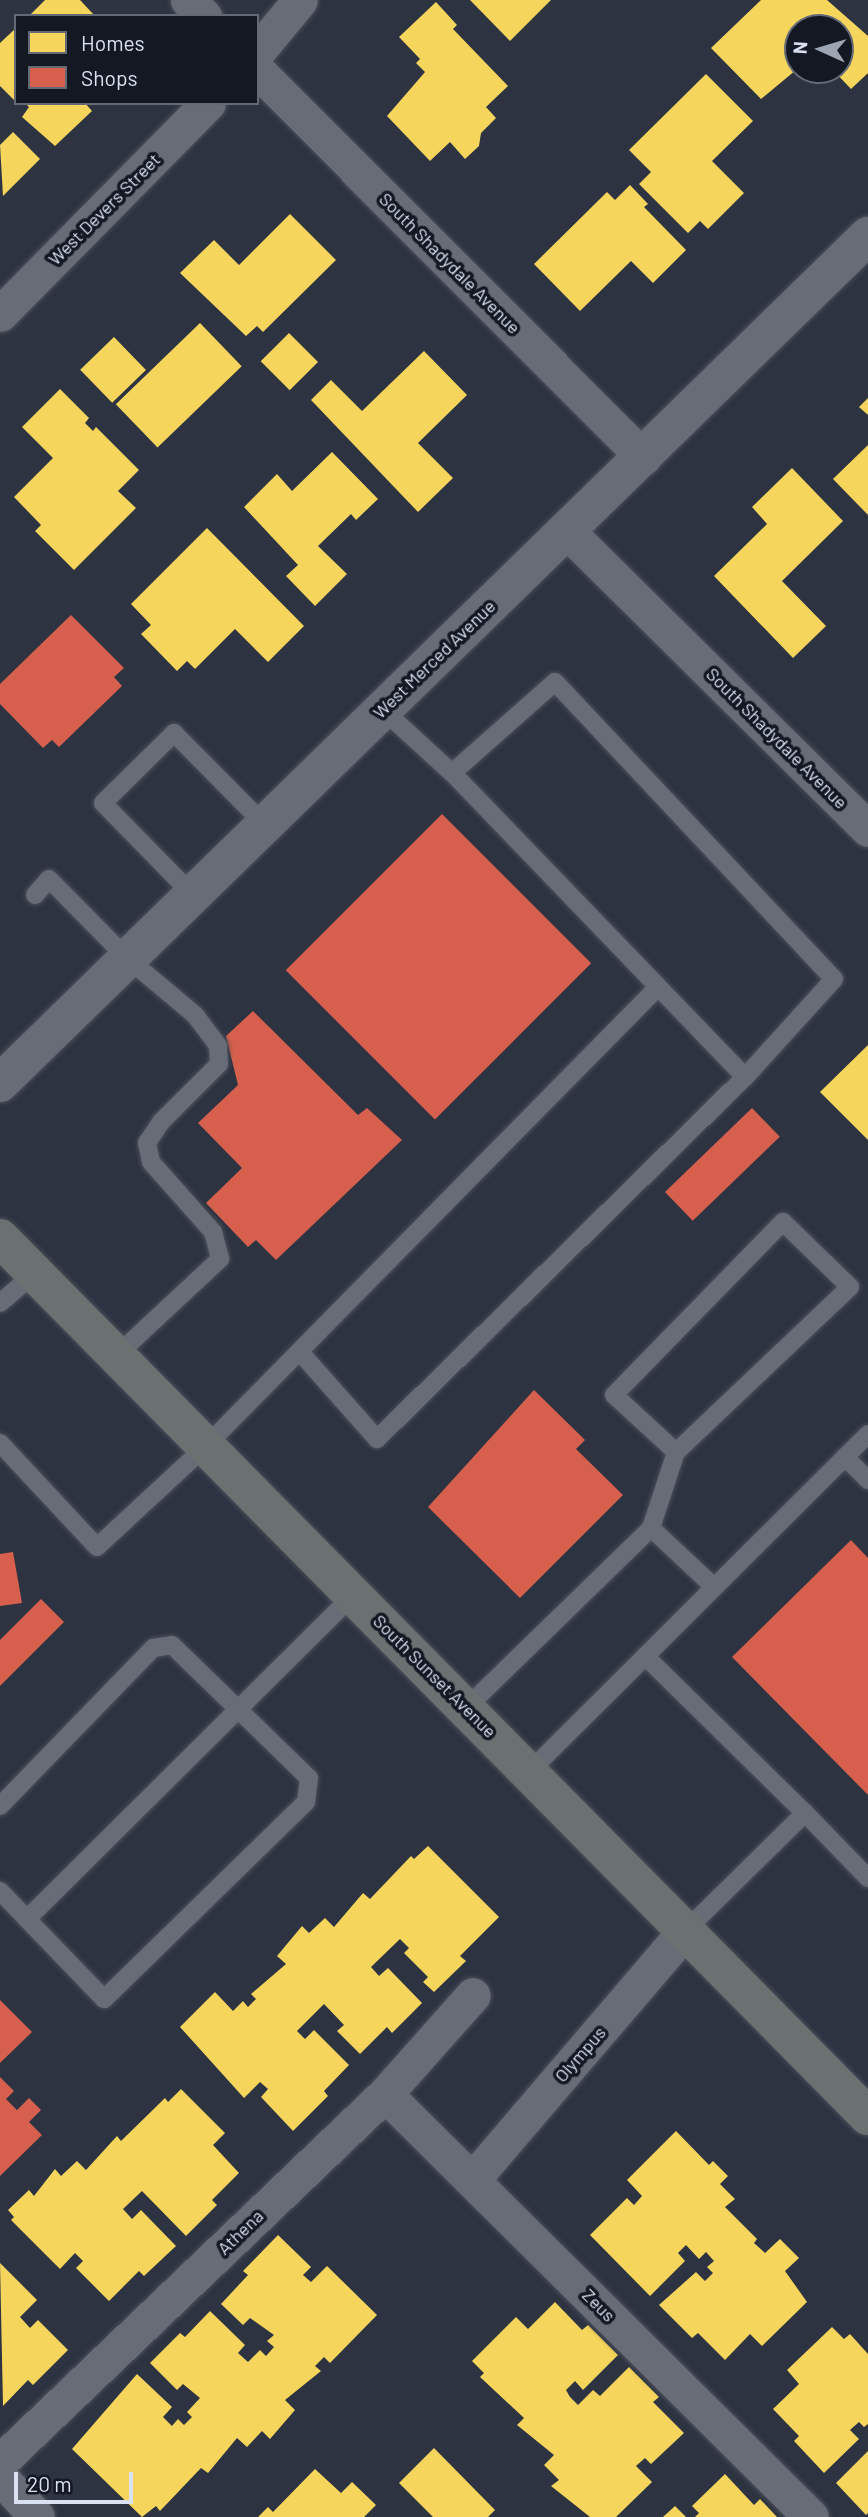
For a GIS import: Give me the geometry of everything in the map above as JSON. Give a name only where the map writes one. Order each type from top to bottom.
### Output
[{"type":"main road","name":"South Sunset Avenue","points":[[0,1238],[868,2116]]},
{"type":"street","points":[[188,0],[202,14]]},
{"type":"street","points":[[259,50],[300,0]]},
{"type":"street","name":"South Shadydale Avenue","points":[[259,72],[643,457]]},
{"type":"street","name":"West Devers Street","points":[[0,314],[206,105]]},
{"type":"street","name":"West Merced Avenue","points":[[0,1083],[868,236]]},
{"type":"street","name":"South Shadydale Avenue","points":[[566,530],[868,829]]},
{"type":"street","name":"Olympus","points":[[473,2179],[686,1930]]},
{"type":"street","name":"Athena","points":[[0,2462],[385,2094],[473,1995]]},
{"type":"street","name":"Zeus","points":[[385,2094],[811,2517]]},
{"type":"street","points":[[0,2477],[37,2517]]},
{"type":"lane","points":[[300,1352],[377,1439],[745,1077],[834,979],[555,682],[452,773]]},
{"type":"lane","points":[[382,709],[452,773],[745,1077]]},
{"type":"lane","points":[[192,894],[103,803],[174,733],[264,824]]},
{"type":"lane","points":[[34,895],[49,879],[127,958],[195,1015],[218,1046],[219,1064],[161,1122],[147,1143],[151,1162],[213,1232],[221,1249],[215,1266],[117,1355]]},
{"type":"lane","points":[[0,1443],[97,1547],[206,1446],[658,988]]},
{"type":"lane","points":[[466,1708],[651,1528],[676,1452],[850,1287],[783,1222],[614,1395],[676,1452]]},
{"type":"lane","points":[[0,1303],[35,1273]]},
{"type":"lane","points":[[529,1772],[868,1434]]},
{"type":"lane","points":[[845,1457],[868,1480]]},
{"type":"lane","points":[[651,1528],[714,1587]]},
{"type":"lane","points":[[27,1919],[354,1594]]},
{"type":"lane","points":[[0,1806],[153,1648],[172,1645],[309,1778],[306,1802],[104,1999],[0,1891]]},
{"type":"lane","points":[[645,1656],[806,1813],[868,1878]]},
{"type":"lane","points":[[686,1930],[806,1813]]},
{"type":"building: Homes","points":[[45,0],[80,0],[93,14],[31,14]]},
{"type":"building: Homes","points":[[470,0],[551,0],[510,41]]},
{"type":"building: Homes","points":[[761,0],[827,0],[843,14],[784,14],[784,80],[761,99],[711,48]]},
{"type":"building: Homes","points":[[436,2],[457,25],[453,29],[508,86],[486,107],[496,118],[481,133],[479,146],[465,159],[450,142],[430,161],[387,116],[425,72],[416,63],[420,59],[399,37]]},
{"type":"building: Homes","points":[[854,24],[868,36],[868,73],[851,89],[846,84],[854,84]]},
{"type":"building: Homes","points":[[14,30],[14,100],[0,86],[0,43]]},
{"type":"building: Homes","points":[[706,74],[753,121],[712,161],[744,193],[708,229],[700,221],[688,233],[639,184],[651,172],[629,150]]},
{"type":"building: Homes","points":[[27,105],[87,105],[92,111],[55,146],[22,117],[29,107]]},
{"type":"building: Homes","points":[[13,132],[40,159],[3,196],[0,145]]},
{"type":"building: Homes","points":[[630,185],[648,204],[644,207],[686,250],[653,283],[631,261],[580,311],[534,264],[607,192],[615,200]]},
{"type":"building: Homes","points":[[290,214],[336,260],[263,332],[257,326],[246,336],[180,273],[214,240],[239,265]]},
{"type":"building: Homes","points":[[200,323],[242,366],[158,447],[116,404]]},
{"type":"building: Homes","points":[[289,333],[318,362],[290,390],[261,361]]},
{"type":"building: Homes","points":[[114,337],[146,370],[112,403],[80,370]]},
{"type":"building: Homes","points":[[424,351],[467,395],[418,443],[453,478],[418,512],[311,400],[331,380],[362,411]]},
{"type":"building: Homes","points":[[60,389],[89,418],[85,423],[93,431],[96,427],[139,470],[118,491],[136,508],[74,570],[35,531],[41,525],[14,497],[53,458],[22,427]]},
{"type":"building: Homes","points":[[868,398],[868,415],[859,407]]},
{"type":"building: Homes","points":[[868,445],[868,515],[833,479]]},
{"type":"building: Homes","points":[[332,452],[378,499],[356,520],[351,514],[318,546],[347,574],[315,606],[286,576],[298,565],[244,507],[277,474],[292,491]]},
{"type":"building: Homes","points":[[792,468],[843,521],[782,581],[826,626],[793,658],[714,576],[767,524],[752,507]]},
{"type":"building: Homes","points":[[207,528],[304,626],[268,662],[235,629],[195,669],[187,661],[177,671],[141,634],[151,625],[131,604]]},
{"type":"building: Homes","points":[[868,1045],[868,1140],[820,1092]]},
{"type":"building: Homes","points":[[428,1846],[499,1917],[460,1956],[466,1961],[434,1992],[423,1982],[428,1977],[404,1953],[409,1948],[400,1939],[371,1967],[379,1976],[388,1968],[422,2003],[392,2033],[387,2027],[360,2054],[337,2031],[344,2025],[324,2004],[297,2031],[305,2039],[314,2030],[349,2065],[324,2091],[328,2096],[293,2131],[261,2097],[268,2089],[260,2082],[244,2098],[180,2027],[215,1992],[233,2011],[243,2001],[248,2007],[256,1999],[251,1994],[286,1964],[277,1956],[302,1926],[309,1933],[325,1918],[334,1927],[363,1893],[370,1899],[411,1856],[414,1859]]},
{"type":"building: Homes","points":[[181,2089],[225,2133],[213,2145],[239,2173],[212,2200],[217,2205],[186,2236],[142,2191],[123,2209],[132,2219],[141,2210],[176,2246],[144,2276],[139,2271],[109,2301],[76,2268],[83,2261],[75,2253],[60,2269],[11,2220],[14,2217],[8,2210],[29,2190],[34,2196],[55,2169],[61,2176],[77,2161],[86,2170],[117,2136],[121,2141],[165,2098],[168,2102]]},
{"type":"building: Homes","points":[[676,2131],[709,2165],[713,2161],[728,2176],[720,2184],[735,2199],[725,2207],[757,2239],[754,2243],[765,2253],[780,2239],[799,2258],[785,2271],[807,2302],[762,2346],[750,2334],[725,2360],[698,2333],[692,2338],[659,2305],[696,2272],[705,2281],[713,2273],[707,2267],[714,2261],[706,2252],[699,2259],[686,2245],[678,2253],[685,2261],[650,2296],[590,2235],[627,2198],[634,2205],[642,2196],[627,2180]]},
{"type":"building: Homes","points":[[278,2235],[311,2267],[303,2275],[311,2282],[327,2266],[377,2315],[330,2363],[324,2357],[315,2366],[321,2371],[285,2400],[295,2410],[270,2439],[262,2431],[247,2447],[237,2438],[208,2473],[201,2468],[160,2511],[156,2506],[142,2517],[72,2449],[137,2374],[172,2407],[163,2417],[172,2426],[178,2419],[184,2425],[192,2417],[187,2412],[200,2398],[183,2384],[177,2390],[150,2363],[180,2333],[185,2337],[210,2311],[245,2345],[238,2353],[248,2362],[260,2350],[266,2356],[274,2347],[267,2341],[274,2335],[250,2318],[243,2325],[221,2304],[248,2275],[243,2271]]},
{"type":"building: Homes","points":[[0,2263],[37,2300],[20,2317],[30,2328],[38,2320],[68,2350],[33,2385],[28,2380],[3,2406]]},
{"type":"building: Homes","points":[[555,2302],[582,2330],[588,2325],[618,2355],[583,2390],[575,2381],[566,2390],[570,2397],[578,2405],[593,2390],[600,2396],[629,2367],[659,2397],[653,2402],[684,2433],[651,2464],[645,2458],[636,2466],[652,2482],[616,2517],[590,2517],[551,2486],[559,2480],[544,2465],[554,2455],[517,2425],[524,2418],[480,2377],[484,2373],[472,2361],[516,2317],[528,2329]]},
{"type":"building: Homes","points":[[832,2327],[844,2339],[850,2334],[868,2354],[868,2424],[864,2427],[859,2422],[850,2430],[859,2439],[824,2473],[794,2441],[799,2436],[773,2409],[799,2384],[787,2370]]},
{"type":"building: Homes","points":[[434,2448],[495,2510],[488,2517],[433,2517],[399,2483]]},
{"type":"building: Homes","points":[[868,2451],[868,2513],[866,2515],[836,2483]]},
{"type":"building: Homes","points":[[315,2469],[341,2493],[352,2482],[376,2505],[364,2517],[258,2517],[268,2507],[273,2512]]},
{"type":"building: Homes","points":[[725,2474],[754,2505],[760,2499],[777,2517],[695,2517],[699,2513],[692,2506]]},
{"type":"building: Homes","points":[[675,2506],[686,2517],[663,2517]]},
{"type":"building: Shops","points":[[71,615],[124,668],[114,677],[122,686],[59,747],[52,740],[43,748],[0,704],[0,684]]},
{"type":"building: Shops","points":[[442,814],[591,963],[435,1119],[286,970]]},
{"type":"building: Shops","points":[[253,1011],[358,1115],[367,1108],[402,1140],[276,1260],[256,1240],[248,1247],[206,1203],[242,1168],[198,1123],[238,1085],[226,1036]]},
{"type":"building: Shops","points":[[752,1108],[780,1137],[693,1221],[665,1192]]},
{"type":"building: Shops","points":[[534,1390],[585,1440],[576,1449],[623,1495],[520,1598],[428,1507]]},
{"type":"building: Shops","points":[[851,1540],[868,1558],[868,1795],[732,1657]]},
{"type":"building: Shops","points":[[13,1552],[22,1603],[0,1606],[0,1554]]},
{"type":"building: Shops","points":[[41,1599],[64,1622],[0,1686],[0,1640]]},
{"type":"building: Shops","points":[[0,2000],[32,2032],[0,2063]]},
{"type":"building: Shops","points":[[0,2077],[14,2091],[6,2099],[17,2110],[29,2098],[41,2110],[29,2122],[42,2135],[0,2176]]}]
